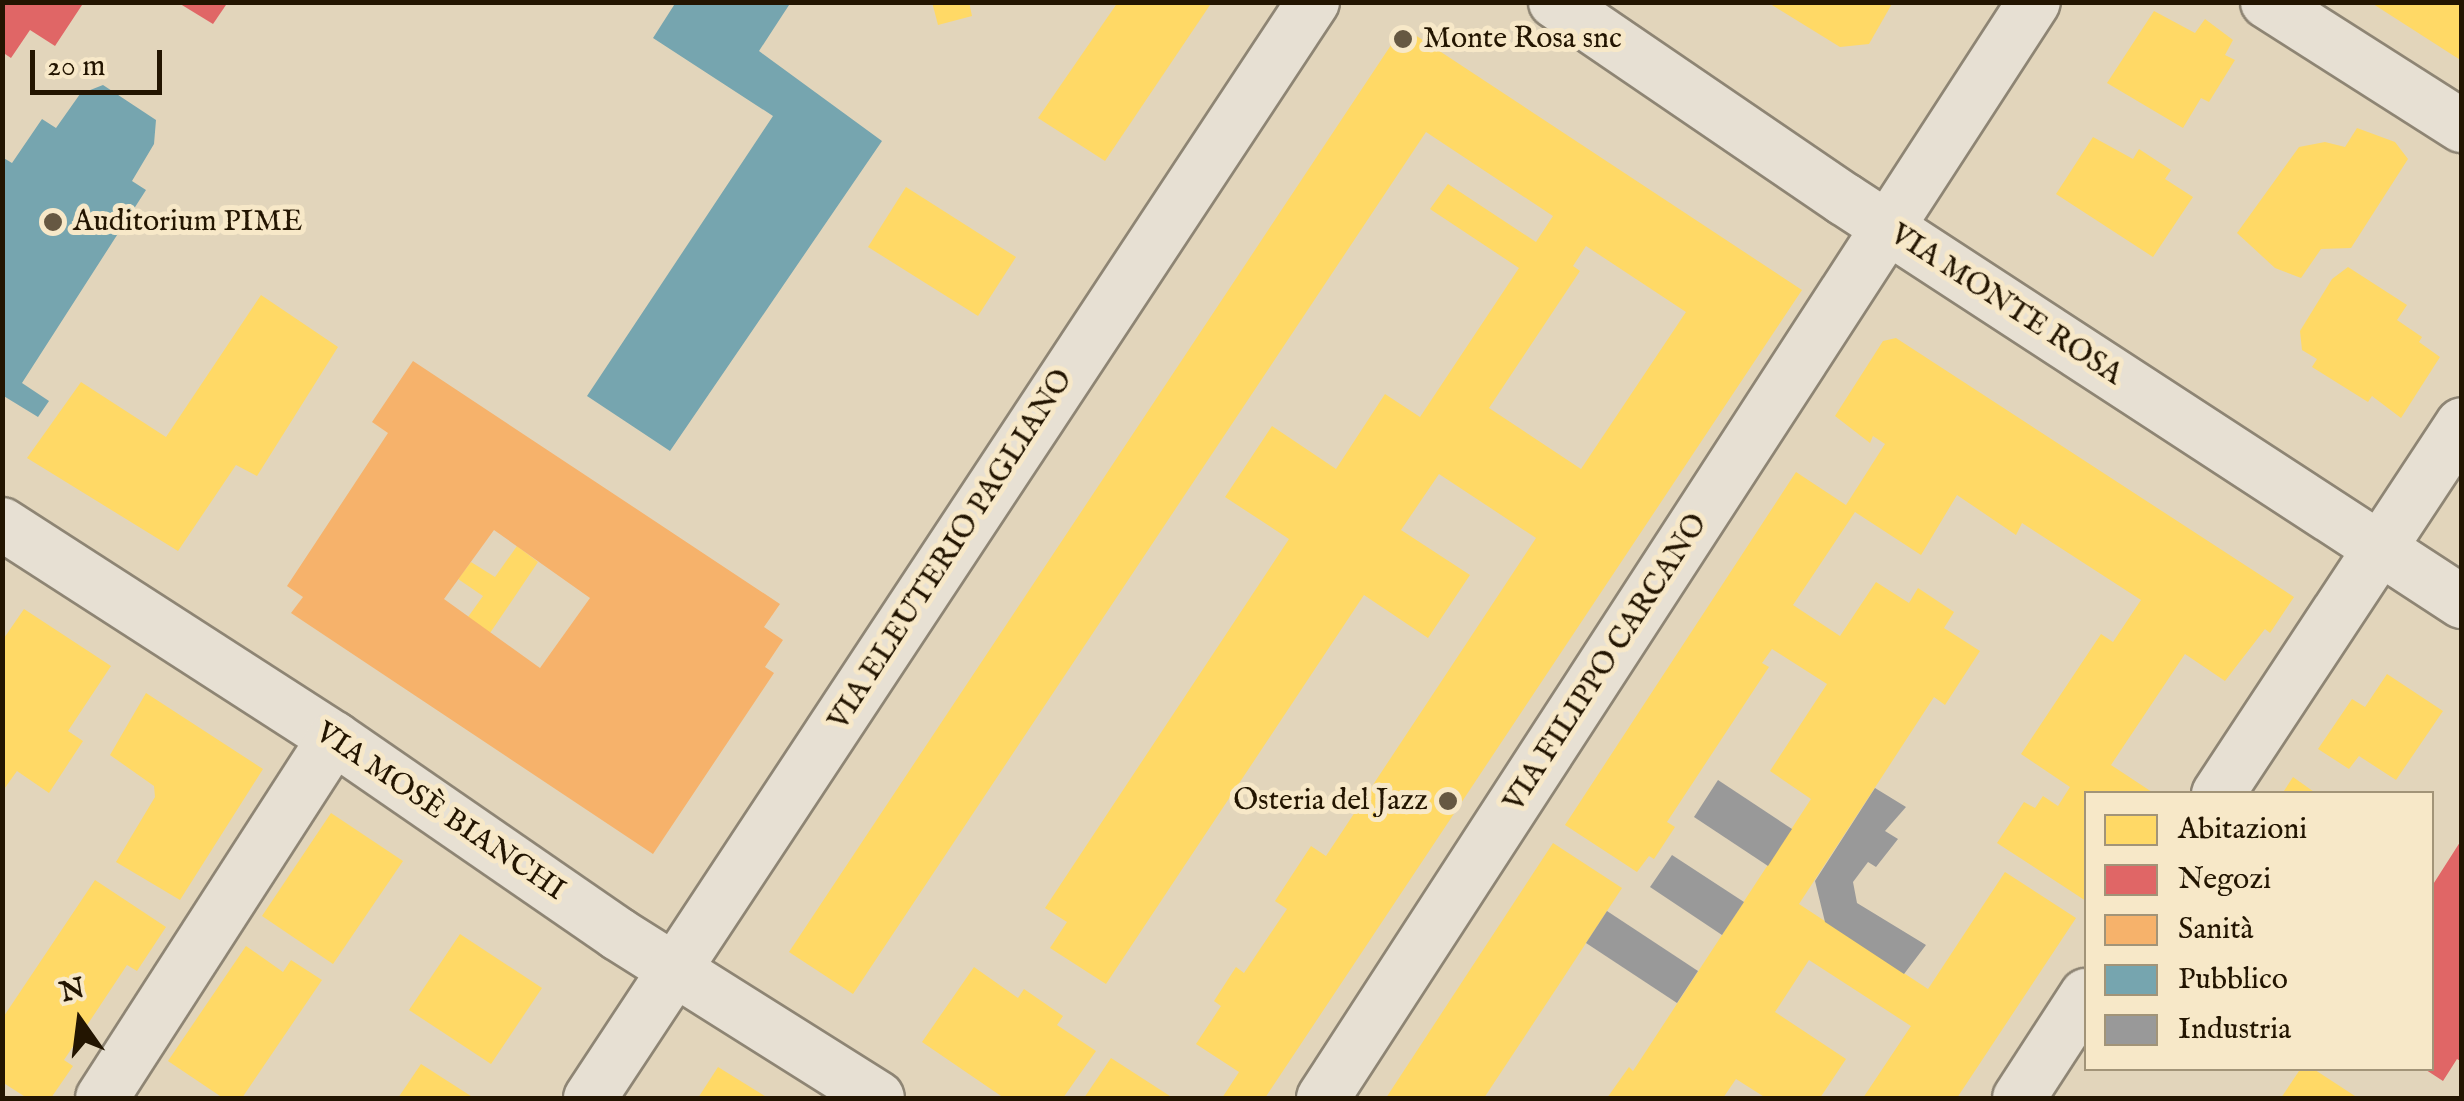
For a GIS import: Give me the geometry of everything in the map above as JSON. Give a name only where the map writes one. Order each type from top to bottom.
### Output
[{"type":"street","name":"VIA ELEUTERIO PAGLIANO","points":[[590,1098],[1314,2]]},
{"type":"street","name":"VIA MONTE ROSA","points":[[1555,2],[1888,227],[2462,602]]},
{"type":"street","name":"VIA FILIPPO CARCANO","points":[[1323,1098],[2034,2]]},
{"type":"street","points":[[2267,2],[2462,126]]},
{"type":"street","points":[[2220,791],[2462,424]]},
{"type":"street","name":"VIA MOSÈ BIANCHI","points":[[9,542],[334,738],[674,968],[878,1098]]},
{"type":"street","points":[[102,1098],[334,738]]},
{"type":"street","points":[[2019,1098],[2084,998]]},
{"type":"building: Abitazioni","points":[[932,2],[969,2],[972,16],[938,25]]},
{"type":"building: Abitazioni","points":[[1118,2],[1212,2],[1105,161],[1038,118]]},
{"type":"building: Abitazioni","points":[[1767,2],[1893,2],[1869,44],[1840,47]]},
{"type":"building: Abitazioni","points":[[2370,2],[2462,2],[2462,61],[2451,54]]},
{"type":"building: Abitazioni","points":[[2154,11],[2195,33],[2205,19],[2233,40],[2225,55],[2235,60],[2209,102],[2201,98],[2183,128],[2107,83]]},
{"type":"building: Abitazioni","points":[[1403,27],[1802,290],[1265,1098],[1222,1098],[1239,1072],[1196,1044],[1221,1006],[1214,1001],[1236,967],[1244,973],[1287,909],[1275,901],[1311,846],[1326,856],[1536,538],[1439,474],[1401,530],[1470,575],[1428,638],[1364,595],[1106,984],[1050,948],[1067,922],[1045,908],[1289,539],[1225,497],[1272,426],[1336,469],[1385,394],[1420,417],[1519,268],[1430,209],[1448,184],[1536,242],[1553,216],[1426,132],[853,994],[789,952]],"holes":[[[1586,246],[1686,312],[1581,469],[1489,408],[1580,271],[1573,266]]]},
{"type":"building: Abitazioni","points":[[2357,128],[2395,142],[2408,159],[2351,248],[2321,249],[2301,278],[2275,268],[2237,233],[2299,147],[2325,142],[2345,147]]},
{"type":"building: Abitazioni","points":[[2093,137],[2133,159],[2139,149],[2171,170],[2165,179],[2193,197],[2153,257],[2056,194]]},
{"type":"building: Abitazioni","points":[[906,187],[1016,257],[978,316],[868,247]]},
{"type":"building: Abitazioni","points":[[2348,267],[2407,305],[2397,320],[2422,337],[2419,342],[2440,357],[2401,418],[2372,396],[2368,402],[2312,367],[2317,359],[2302,350],[2300,331],[2332,279]]},
{"type":"building: Abitazioni","points":[[261,295],[338,347],[257,476],[236,465],[178,551],[27,458],[81,382],[166,437]]},
{"type":"building: Abitazioni","points":[[1896,338],[2294,597],[2270,633],[2265,629],[2225,681],[2185,654],[2111,765],[2150,791],[2084,791],[2084,900],[1997,843],[2024,802],[2035,808],[2043,796],[2058,806],[2070,787],[2021,754],[2101,634],[2113,642],[2141,600],[2022,523],[2016,535],[1957,495],[1921,555],[1855,512],[1793,605],[1840,636],[1876,582],[1909,603],[1918,588],[1954,612],[1944,628],[1980,651],[1945,705],[1934,697],[1799,904],[1928,989],[2005,872],[2076,918],[1957,1098],[1863,1098],[1911,1026],[1809,960],[1775,1012],[1846,1059],[1820,1098],[1766,1098],[1736,1079],[1723,1098],[1607,1098],[1629,1067],[1633,1071],[1811,799],[1770,771],[1827,684],[1772,649],[1762,663],[1769,667],[1667,822],[1675,827],[1654,859],[1649,856],[1637,872],[1565,825],[1796,472],[1846,505],[1885,444],[1873,436],[1870,443],[1835,416],[1883,341]]},
{"type":"building: Abitazioni","points":[[517,546],[538,562],[490,633],[468,617],[483,596],[458,579],[471,562],[495,577]]},
{"type":"building: Abitazioni","points":[[24,609],[111,666],[68,731],[83,741],[49,793],[17,771],[2,792],[2,641]]},
{"type":"building: Abitazioni","points":[[2387,674],[2443,711],[2396,780],[2359,756],[2349,769],[2318,749],[2352,699],[2365,707]]},
{"type":"building: Abitazioni","points":[[146,693],[263,769],[180,900],[116,862],[155,797],[154,786],[110,755]]},
{"type":"building: Abitazioni","points":[[2293,777],[2313,791],[2284,791]]},
{"type":"building: Abitazioni","points":[[331,813],[403,861],[333,964],[262,916]]},
{"type":"building: Abitazioni","points":[[1553,843],[1622,888],[1560,983],[1484,1098],[1386,1098]]},
{"type":"building: Abitazioni","points":[[95,880],[166,927],[137,971],[127,965],[64,1060],[73,1066],[51,1098],[27,1098],[2,1082],[2,1019]]},
{"type":"building: Abitazioni","points":[[460,934],[542,988],[491,1064],[409,1010]]},
{"type":"building: Abitazioni","points":[[246,946],[283,972],[291,960],[322,980],[242,1098],[223,1098],[168,1061]]},
{"type":"building: Abitazioni","points":[[974,967],[1018,998],[1024,989],[1063,1016],[1057,1025],[1096,1051],[1063,1098],[1004,1098],[922,1042]]},
{"type":"building: Abitazioni","points":[[1111,1058],[1173,1098],[1084,1098]]},
{"type":"building: Abitazioni","points":[[421,1064],[474,1098],[398,1098]]},
{"type":"building: Abitazioni","points":[[718,1067],[768,1098],[698,1098]]},
{"type":"building: Abitazioni","points":[[2299,1071],[2317,1071],[2358,1098],[2281,1098]]},
{"type":"building: Negozi","points":[[2,2],[84,2],[55,46],[30,30],[11,58],[2,52]]},
{"type":"building: Negozi","points":[[177,2],[228,2],[213,24]]},
{"type":"building: Negozi","points":[[2462,839],[2462,1062],[2457,1059],[2443,1081],[2428,1071],[2434,1071],[2434,883]]},
{"type":"building: Sanità","points":[[413,361],[780,604],[764,627],[783,640],[765,667],[774,673],[653,854],[291,613],[303,597],[287,586],[388,433],[372,422]],"holes":[[[494,530],[590,598],[540,668],[444,599]]]},
{"type":"building: Pubblico","points":[[676,2],[791,2],[759,51],[882,141],[670,451],[587,396],[773,116],[653,38]]},
{"type":"building: Pubblico","points":[[103,85],[156,120],[154,144],[132,181],[146,190],[22,383],[49,401],[38,417],[2,395],[2,157],[12,163],[42,119],[56,128],[80,94]]},
{"type":"building: Industria","points":[[1718,780],[1792,829],[1768,866],[1694,817]]},
{"type":"building: Industria","points":[[1875,788],[1906,807],[1885,831],[1898,839],[1876,867],[1868,862],[1853,882],[1857,903],[1926,945],[1904,974],[1825,922],[1815,881]]},
{"type":"building: Industria","points":[[1672,855],[1744,902],[1722,935],[1650,887]]},
{"type":"building: Industria","points":[[1607,911],[1698,971],[1677,1003],[1586,943]]},
{"type":"place","name":"Monte Rosa snc","points":[[1403,39]]},
{"type":"place","name":"Auditorium PIME","points":[[53,222]]},
{"type":"place","name":"Osteria del Jazz","points":[[1448,801]]}]
